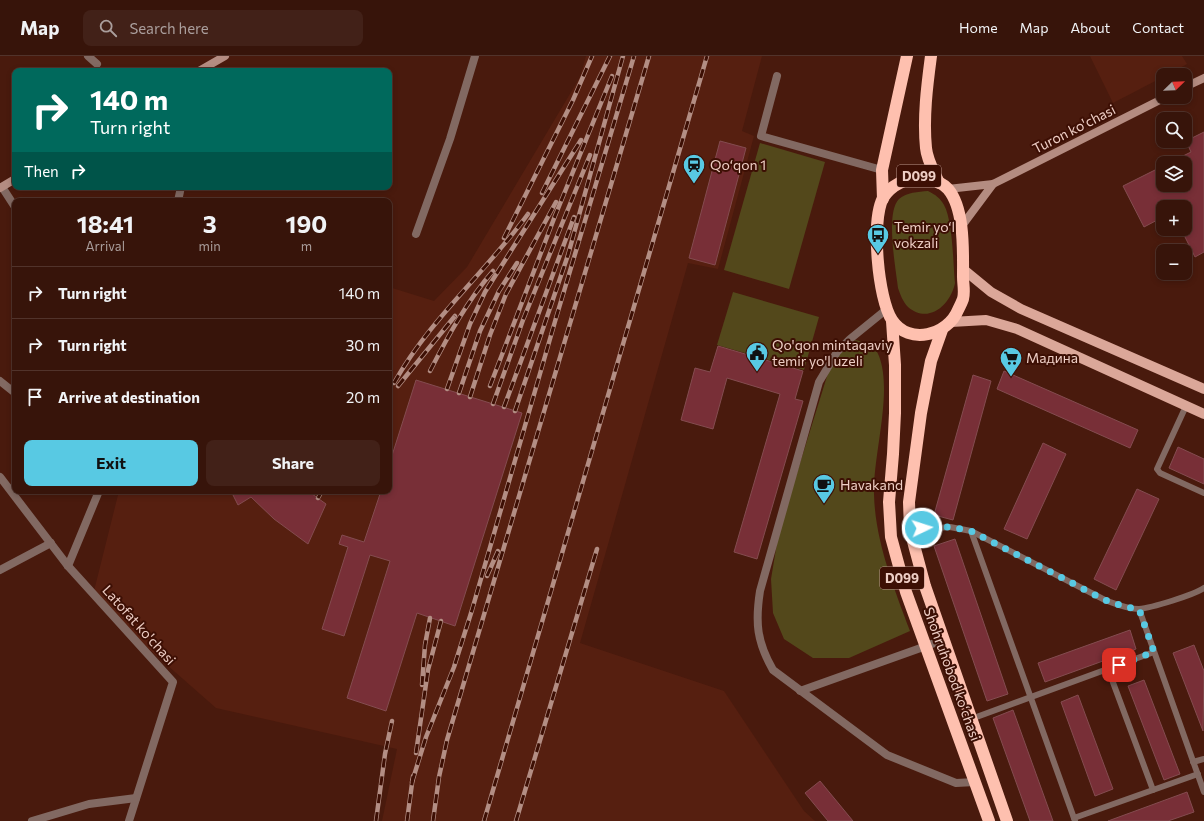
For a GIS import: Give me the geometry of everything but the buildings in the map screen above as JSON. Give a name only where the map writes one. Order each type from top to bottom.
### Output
[{"type":"highway","name":"D099","points":[[892,321],[881,290],[876,224],[883,199],[882,170],[907,56]]},
{"type":"highway","name":"D099","points":[[931,56],[927,91],[926,149],[931,165],[943,186],[954,200],[961,227],[963,254],[963,298],[957,312],[946,326]]},
{"type":"highway","name":"D099","points":[[883,199],[892,189],[911,177],[924,176],[943,186]]},
{"type":"highway","points":[[892,321],[902,330],[916,335],[930,334],[946,326]]},
{"type":"highway","name":"Shohruhobod koʻchasi","points":[[892,321],[895,365],[895,406],[893,454],[888,502],[890,537],[906,592],[989,821]]},
{"type":"highway","name":"Shohruhobod koʻchasi","points":[[946,326],[931,361],[920,413],[909,502],[910,530],[925,586],[1007,821]]},
{"type":"main road","points":[[204,68],[224,56]]},
{"type":"main road","points":[[1192,84],[1204,78]]},
{"type":"main road","name":"Turon ko'chasi","points":[[943,186],[993,184],[1156,102]]},
{"type":"main road","points":[[1,187],[12,181]]},
{"type":"main road","name":"Turon ko'chasi","points":[[961,227],[993,184]]},
{"type":"main road","points":[[963,269],[991,292],[1021,309],[1204,388]]},
{"type":"main road","points":[[946,326],[986,320],[1017,329],[1204,414]]},
{"type":"street","points":[[88,56],[97,64]]},
{"type":"street","points":[[416,234],[450,139],[474,56]]},
{"type":"street","points":[[777,76],[761,136],[882,170]]},
{"type":"street","points":[[1,187],[12,203]]},
{"type":"street","points":[[887,309],[850,338],[837,352],[819,382],[760,591],[756,612],[758,631],[763,652],[773,670],[887,755],[956,783],[975,782]]},
{"type":"street","points":[[0,381],[12,391]]},
{"type":"street","points":[[0,477],[12,493]]},
{"type":"street","points":[[13,494],[68,566]]},
{"type":"street","points":[[68,566],[98,494]]},
{"type":"street","points":[[0,570],[51,543]]},
{"type":"street","name":"Latofat ko'chasi","points":[[68,566],[173,682],[129,821]]},
{"type":"street","points":[[800,691],[926,645],[944,640]]},
{"type":"street","points":[[32,821],[89,804],[136,798]]},
{"type":"lane","points":[[1186,406],[1157,466],[1157,469],[1160,473],[1204,493]]},
{"type":"lane","points":[[910,530],[950,527],[971,531],[1105,600],[1126,607],[1139,609],[1190,595],[1204,588]]},
{"type":"lane","points":[[971,531],[1074,819],[1198,774]]},
{"type":"lane","points":[[1139,609],[1204,792]]},
{"type":"lane","points":[[971,719],[1154,652]]},
{"type":"lane","points":[[1108,669],[1153,790]]},
{"type":"lane","points":[[1193,762],[1204,759]]},
{"type":"shaded area","points":[[586,56],[762,56],[742,131],[754,136],[718,269],[688,263],[580,643],[724,691],[804,811],[815,821],[382,821],[397,749],[216,708],[92,599],[118,494],[392,494],[392,288],[434,301],[467,267],[580,77]]},
{"type":"shaded area","points":[[1090,56],[1182,56],[1187,64],[1180,68],[1156,68],[1156,81],[1113,103]]},
{"type":"shaded area","points":[[760,143],[825,162],[789,289],[724,270]]},
{"type":"shaded area","points":[[928,191],[936,195],[944,205],[947,212],[951,232],[955,283],[953,291],[944,305],[938,310],[924,314],[916,312],[908,307],[898,288],[892,242],[892,228],[895,206],[899,199],[909,194]]},
{"type":"shaded area","points":[[733,292],[819,317],[804,370],[717,345]]},
{"type":"shaded area","points":[[855,340],[866,343],[875,349],[879,356],[883,371],[883,405],[876,461],[874,494],[875,512],[886,564],[910,631],[849,658],[813,658],[784,639],[773,613],[771,579],[779,531],[828,373],[843,348]]},
{"type":"railway","points":[[504,238],[573,100],[592,56]]},
{"type":"railway","points":[[542,193],[610,56]]},
{"type":"railway","points":[[515,411],[568,255],[623,56]]},
{"type":"railway","points":[[412,782],[426,737],[454,667],[472,610],[556,318],[634,56]]},
{"type":"railway","points":[[433,821],[439,777],[447,740],[649,56]]},
{"type":"railway","points":[[484,821],[707,56]]},
{"type":"railway","points":[[490,386],[555,216],[612,76]]},
{"type":"railway","points":[[447,389],[470,324],[485,292],[581,140]]},
{"type":"railway","points":[[493,404],[523,320],[590,155]]},
{"type":"railway","points":[[470,397],[490,335],[506,294],[556,202]]},
{"type":"railway","points":[[394,383],[424,338],[528,214]]},
{"type":"railway","points":[[504,407],[574,217]]},
{"type":"railway","points":[[459,393],[480,331],[499,291],[517,263]]},
{"type":"railway","points":[[430,371],[466,307],[493,271]]},
{"type":"railway","points":[[398,386],[455,316]]},
{"type":"railway","points":[[318,498],[320,494]]},
{"type":"railway","points":[[516,821],[597,549]]},
{"type":"railway","points":[[487,576],[498,551]]},
{"type":"railway","points":[[422,685],[425,645],[430,618]]},
{"type":"railway","points":[[416,753],[428,670],[441,621]]},
{"type":"railway","points":[[376,821],[385,754],[392,721]]},
{"type":"railway","points":[[407,821],[413,776]]},
{"type":"place","name":"Qoʻqon 1","points":[[694,184]]},
{"type":"place","name":"Temir yo‘l vokzali","points":[[878,254]]},
{"type":"place","name":"Qo'qon mintaqaviy temir yo'l uzeli","points":[[757,372]]},
{"type":"place","name":"Мадина","points":[[1011,378]]},
{"type":"place","name":"Havakand","points":[[824,504]]},
{"type":"route","points":[[922,528],[950,527],[971,531],[989,542],[1105,600],[1126,607],[1139,609],[1154,652],[1119,665]]}]
